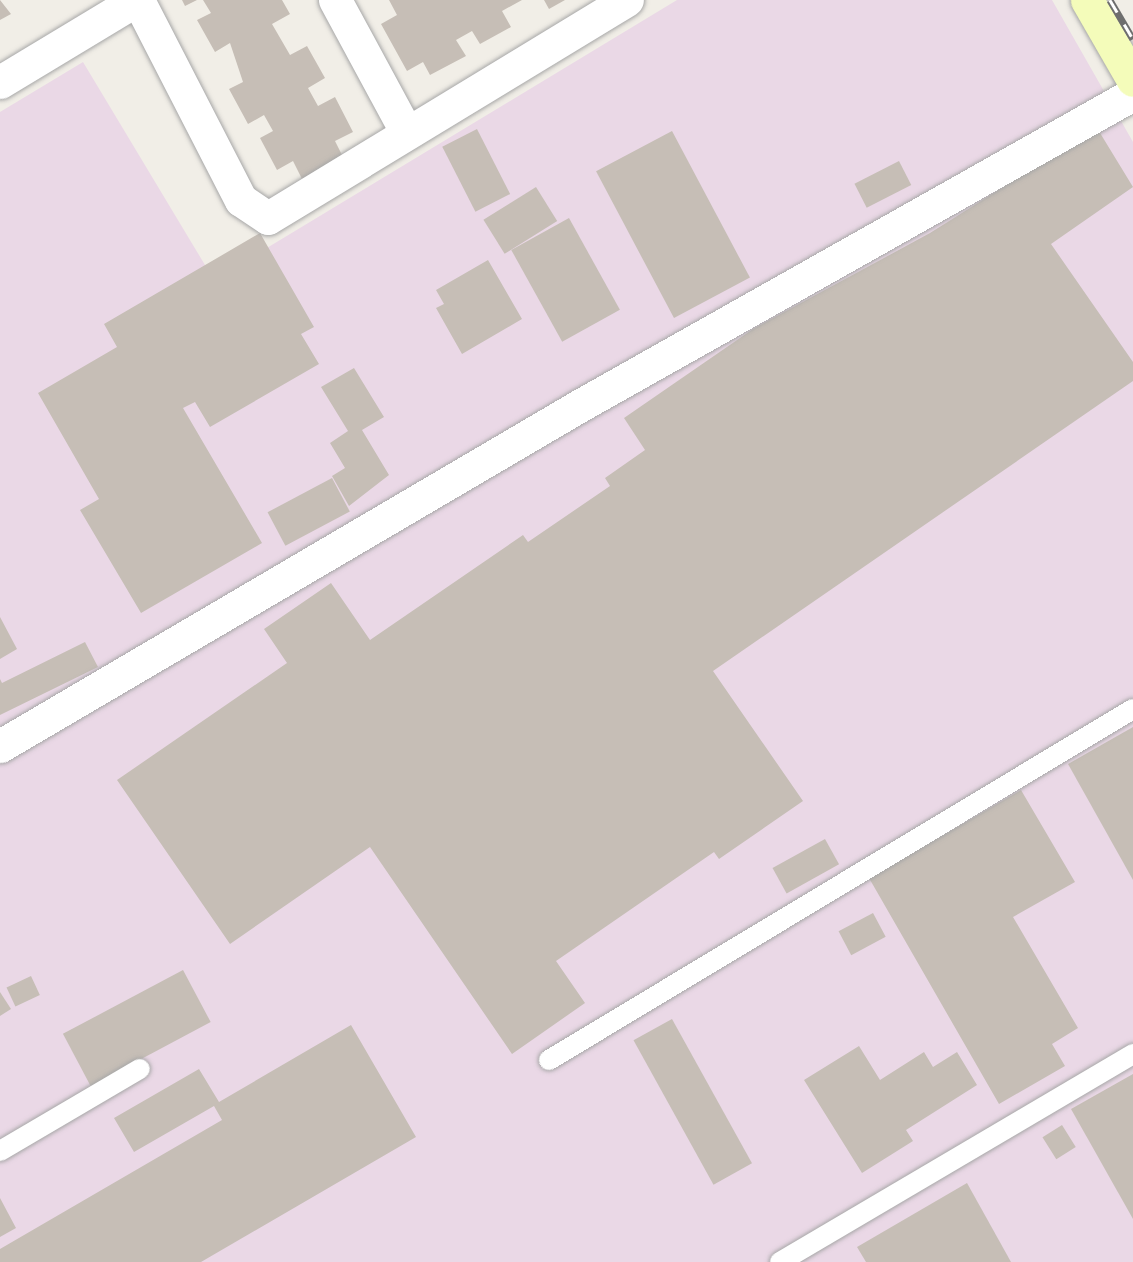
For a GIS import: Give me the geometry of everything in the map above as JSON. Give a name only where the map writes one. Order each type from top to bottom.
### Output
[{"type":"street","points":[[0,82],[137,0],[241,200],[267,218],[627,0]]},
{"type":"street","points":[[334,0],[407,133]]},
{"type":"street","points":[[1087,0],[1133,80]]},
{"type":"street","points":[[0,746],[589,400],[1133,94]]},
{"type":"lane","points":[[549,1060],[1133,709]]},
{"type":"lane","points":[[780,1262],[1133,1054]]},
{"type":"lane","points":[[0,1151],[140,1069]]},
{"type":"shaded area","points":[[677,0],[1052,0],[1133,142],[1133,1262],[0,1262],[0,112],[83,62],[214,280]]},
{"type":"building","points":[[0,0],[11,14],[0,20]]},
{"type":"building","points":[[182,0],[197,0],[185,6]]},
{"type":"building","points":[[203,0],[282,0],[290,14],[272,24],[290,55],[307,46],[325,78],[308,88],[318,106],[335,97],[353,132],[335,141],[343,157],[302,179],[293,161],[277,170],[260,138],[273,131],[264,115],[248,124],[229,89],[243,82],[230,43],[215,52],[197,20],[211,13]]},
{"type":"building","points":[[389,0],[522,0],[502,11],[511,27],[480,44],[472,31],[456,40],[466,56],[430,75],[423,62],[407,71],[381,24],[397,15]]},
{"type":"building","points":[[544,0],[565,0],[549,9]]},
{"type":"building","points":[[1097,128],[1133,187],[1051,244],[1133,362],[1133,381],[713,671],[803,801],[719,859],[714,852],[556,961],[585,1003],[512,1054],[370,847],[230,944],[117,780],[287,663],[264,629],[331,583],[370,640],[523,535],[528,542],[610,486],[605,478],[645,450],[624,418],[753,329],[930,233]]},
{"type":"building","points":[[477,129],[510,194],[475,212],[442,147]]},
{"type":"building","points":[[672,131],[750,278],[674,318],[596,171]]},
{"type":"building","points":[[899,161],[911,185],[867,208],[854,184]]},
{"type":"building","points":[[536,187],[557,221],[505,254],[483,220]]},
{"type":"building","points":[[569,218],[620,310],[562,342],[511,250]]},
{"type":"building","points":[[260,233],[314,327],[301,334],[319,364],[210,427],[195,402],[183,408],[262,543],[141,613],[80,510],[99,499],[38,393],[117,347],[104,324]]},
{"type":"building","points":[[488,260],[522,319],[462,354],[436,308],[444,304],[436,290]]},
{"type":"building","points":[[354,368],[384,417],[362,430],[389,475],[349,506],[332,476],[345,468],[330,443],[348,431],[321,387]]},
{"type":"building","points":[[332,478],[350,512],[285,546],[268,512]]},
{"type":"building","points":[[0,617],[17,649],[0,659]]},
{"type":"building","points":[[85,642],[98,667],[0,715],[0,679],[2,683]]},
{"type":"building","points":[[1133,727],[1133,880],[1068,764]]},
{"type":"building","points":[[1021,790],[1075,882],[1013,917],[1078,1028],[1052,1044],[1065,1066],[999,1104],[869,878]]},
{"type":"building","points":[[825,839],[839,864],[787,893],[773,868]]},
{"type":"building","points":[[873,913],[886,937],[851,955],[839,931]]},
{"type":"building","points":[[183,970],[211,1022],[91,1086],[63,1034]]},
{"type":"building","points":[[31,976],[40,995],[15,1006],[7,987]]},
{"type":"building","points":[[0,992],[11,1009],[0,1016]]},
{"type":"building","points":[[672,1019],[752,1163],[714,1185],[634,1040]]},
{"type":"building","points":[[351,1025],[416,1137],[201,1262],[0,1262],[0,1249],[222,1120],[214,1106],[134,1152],[114,1118],[199,1069],[219,1102]]},
{"type":"building","points":[[859,1046],[880,1080],[924,1052],[933,1067],[957,1052],[977,1085],[906,1130],[913,1141],[862,1173],[804,1080]]},
{"type":"building","points":[[1133,1074],[1133,1219],[1071,1109]]},
{"type":"building","points":[[1062,1125],[1076,1147],[1056,1159],[1042,1137]]},
{"type":"building","points":[[967,1183],[1011,1262],[866,1262],[857,1247]]},
{"type":"building","points":[[0,1198],[16,1228],[0,1237]]},
{"type":"railway","points":[[1110,0],[1133,39]]}]
